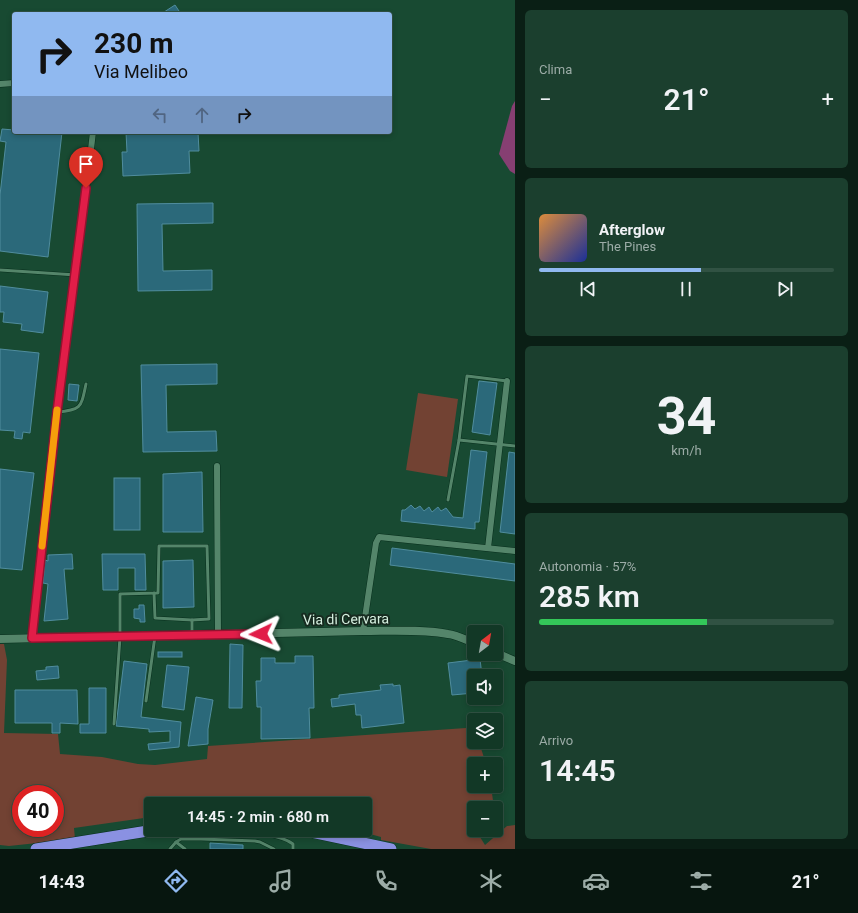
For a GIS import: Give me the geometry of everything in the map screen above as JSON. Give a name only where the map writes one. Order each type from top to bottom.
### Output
[{"type":"highway","points":[[36,849],[144,832]]},
{"type":"highway","points":[[335,837],[391,849]]},
{"type":"street","points":[[0,84],[12,83]]},
{"type":"street","points":[[32,638],[57,412],[76,275],[93,134]]},
{"type":"street","points":[[488,548],[507,381]]},
{"type":"street","points":[[217,466],[218,635]]},
{"type":"street","points":[[364,631],[376,541],[379,537],[515,551]]},
{"type":"street","name":"Via di Cervara","points":[[0,639],[192,636],[364,631],[436,632],[449,634],[467,640]]},
{"type":"street","points":[[503,656],[515,661]]},
{"type":"lane","points":[[0,270],[76,275]]},
{"type":"lane","points":[[448,500],[459,440],[467,376],[507,381]]},
{"type":"lane","points":[[57,412],[77,408],[82,403],[86,384]]},
{"type":"lane","points":[[459,440],[515,446]]},
{"type":"lane","points":[[114,724],[120,637],[120,594],[154,593],[158,593],[159,546],[207,546],[209,619],[192,620],[155,618],[154,593]]},
{"type":"lane","points":[[192,620],[192,636]]},
{"type":"lane","points":[[146,701],[155,636]]},
{"type":"lane","points":[[276,837],[292,843],[293,849]]},
{"type":"lane","points":[[170,849],[181,839],[255,841],[274,849]]},
{"type":"lane","points":[[176,842],[185,849]]},
{"type":"shaded area","points":[[515,101],[515,174],[510,171],[499,154],[512,106]]},
{"type":"shaded area","points":[[418,393],[458,399],[447,477],[406,470]]},
{"type":"shaded area","points":[[0,644],[4,644],[7,660],[4,733],[58,734],[60,754],[102,757],[138,764],[155,765],[207,759],[208,746],[467,728],[467,749],[481,749],[484,757],[467,757],[467,793],[492,793],[493,801],[467,801],[467,837],[480,837],[485,845],[494,837],[503,837],[503,829],[507,826],[515,825],[515,849],[431,849],[381,840],[381,837],[372,835],[372,797],[144,797],[144,818],[74,828],[75,839],[9,846],[0,845]]},
{"type":"building","points":[[175,5],[180,12],[164,12]]},
{"type":"building","points":[[2,129],[12,130],[12,134],[62,134],[48,257],[0,251],[0,195],[6,142],[0,141]]},
{"type":"building","points":[[126,134],[198,134],[199,151],[189,151],[190,173],[123,176],[122,152],[127,152]]},
{"type":"building","points":[[213,203],[213,223],[162,224],[163,271],[212,270],[212,290],[138,291],[137,204]]},
{"type":"building","points":[[0,286],[48,292],[43,333],[21,330],[22,324],[3,322],[4,312],[0,312]]},
{"type":"building","points":[[0,349],[39,353],[30,433],[23,432],[22,439],[14,438],[15,431],[0,430]]},
{"type":"building","points":[[217,364],[217,384],[166,385],[167,432],[216,431],[217,451],[143,452],[141,365]]},
{"type":"building","points":[[479,381],[497,383],[490,435],[472,432]]},
{"type":"building","points":[[69,384],[79,385],[77,401],[68,400]]},
{"type":"building","points":[[471,450],[487,452],[479,522],[475,522],[475,529],[401,521],[402,510],[405,510],[411,505],[415,509],[420,506],[424,511],[429,507],[432,512],[438,507],[441,511],[446,508],[453,517],[463,518]]},
{"type":"building","points":[[509,452],[515,453],[515,534],[500,532]]},
{"type":"building","points":[[0,469],[34,473],[22,570],[0,568]]},
{"type":"building","points":[[202,472],[203,532],[163,532],[163,474]]},
{"type":"building","points":[[114,478],[140,478],[140,530],[114,530]]},
{"type":"building","points":[[392,548],[515,564],[515,581],[390,565]]},
{"type":"building","points":[[72,554],[73,569],[64,569],[68,619],[44,621],[48,584],[43,583],[45,560],[48,561],[48,555]]},
{"type":"building","points":[[102,554],[145,554],[146,590],[135,590],[135,568],[118,568],[118,590],[103,590]]},
{"type":"building","points":[[193,560],[194,607],[163,608],[163,561]]},
{"type":"building","points":[[139,605],[144,605],[145,622],[140,622],[140,619],[134,618],[134,609],[139,609]]},
{"type":"building","points":[[230,644],[243,645],[242,708],[229,708]]},
{"type":"building","points":[[158,652],[182,652],[182,657],[158,657]]},
{"type":"building","points":[[295,656],[313,656],[314,708],[309,708],[310,738],[261,739],[261,707],[257,707],[256,681],[261,681],[261,658],[275,658],[275,663],[295,663]]},
{"type":"building","points":[[124,661],[147,664],[141,717],[181,722],[179,747],[149,750],[148,744],[170,742],[170,731],[149,732],[149,729],[116,726]]},
{"type":"building","points":[[480,661],[481,669],[467,669],[467,694],[452,695],[448,663]]},
{"type":"building","points":[[167,665],[189,667],[184,710],[162,707]]},
{"type":"building","points":[[58,666],[59,678],[37,680],[36,671],[46,670],[46,667]]},
{"type":"building","points":[[393,684],[393,686],[400,685],[404,723],[362,728],[361,715],[356,715],[355,704],[332,707],[331,699],[339,698],[339,695],[381,690],[380,685]]},
{"type":"building","points":[[89,688],[106,688],[106,733],[80,733],[80,724],[89,724]]},
{"type":"building","points":[[15,690],[77,690],[78,724],[60,723],[60,733],[52,733],[52,723],[15,723]]},
{"type":"building","points":[[196,697],[213,700],[208,729],[208,744],[188,746]]},
{"type":"building","points":[[210,843],[243,845],[243,849],[210,849]]},
{"type":"slow traffic","points":[[42,546],[57,410]]},
{"type":"route","points":[[86,188],[57,412],[32,638],[261,634]]}]
